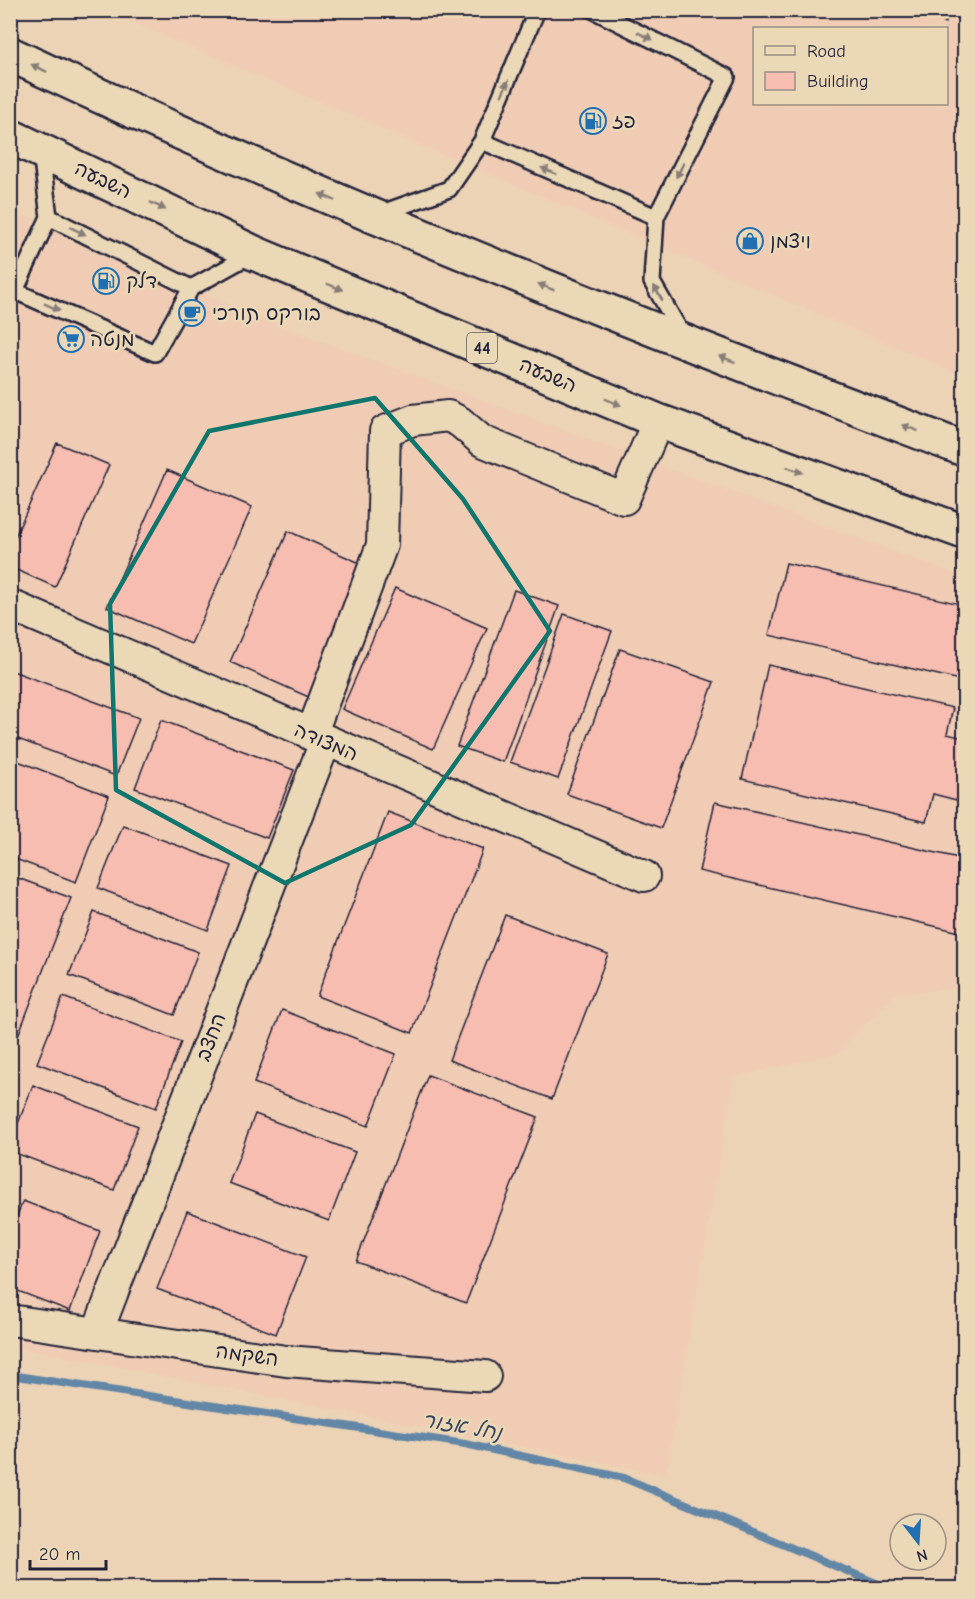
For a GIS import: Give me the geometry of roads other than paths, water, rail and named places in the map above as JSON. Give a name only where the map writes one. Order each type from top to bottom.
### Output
[{"type":"highway","points":[[10,54],[372,217],[688,344],[964,449]]},
{"type":"highway","name":"השבעה","points":[[10,136],[254,253],[658,421],[964,532]]},
{"type":"street","name":"החצב","points":[[97,1333],[318,738],[382,545],[385,431],[412,420],[448,416],[482,441],[624,499],[658,421]]},
{"type":"street","name":"המצודה","points":[[10,604],[644,876]]},
{"type":"street","name":"השקמה","points":[[10,1320],[286,1361],[485,1376]]},
{"type":"lane","points":[[372,217],[449,189],[482,141],[537,10]]},
{"type":"lane","points":[[593,10],[727,77],[656,217],[652,282],[688,344]]},
{"type":"lane","points":[[482,141],[656,217]]},
{"type":"lane","points":[[40,149],[49,217],[13,291],[155,353],[191,288],[254,253]]},
{"type":"lane","points":[[49,217],[191,288]]},
{"type":"waterway","name":"נחל אזור","points":[[10,1375],[465,1444],[624,1478],[888,1588]]},
{"type":"place","name":"פז","points":[[593,121]]},
{"type":"place","name":"ויצמן","points":[[750,241]]},
{"type":"place","name":"דלק","points":[[106,281]]},
{"type":"place","name":"בורקס תורכי","points":[[192,313]]},
{"type":"place","name":"מנטה","points":[[71,339]]}]
